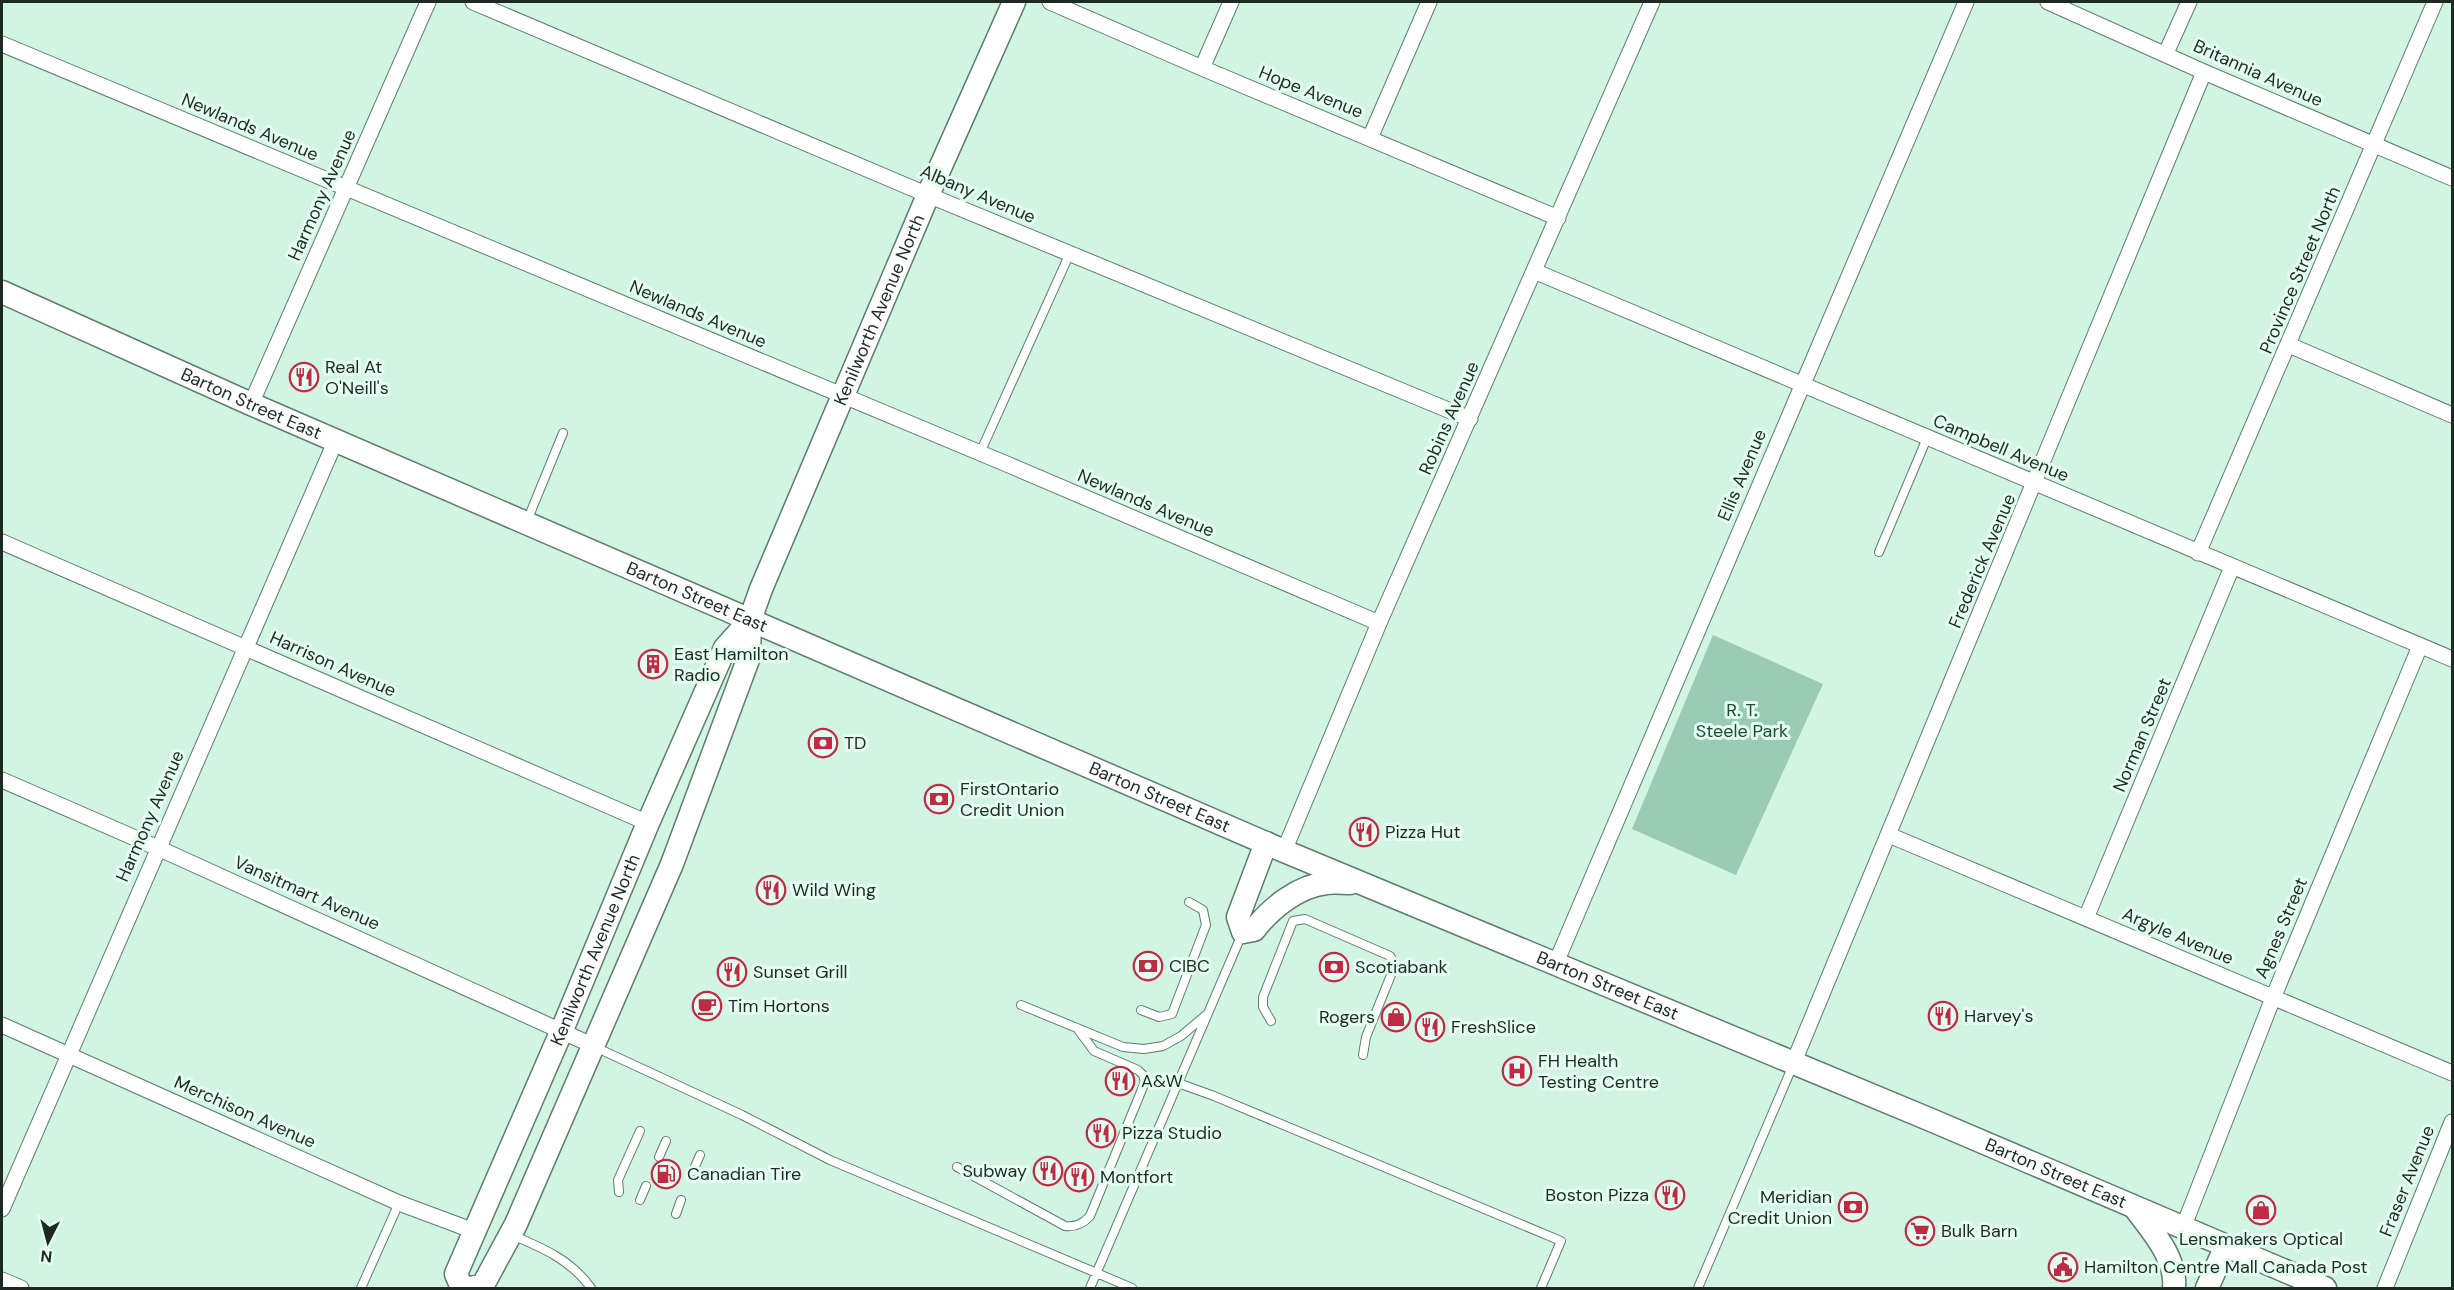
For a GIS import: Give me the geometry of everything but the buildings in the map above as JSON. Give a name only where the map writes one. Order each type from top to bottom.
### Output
[{"type":"main road","name":"Kenilworth Avenue North","points":[[462,1288],[456,1274],[562,1030],[648,823],[725,648],[750,620],[928,195],[1014,2]]},
{"type":"main road","name":"Barton Street East","points":[[2,292],[251,404],[1275,848],[2325,1288]]},
{"type":"main road","name":"Kenilworth Avenue North","points":[[471,1288],[483,1285],[510,1235],[672,864],[749,657],[750,620]]},
{"type":"main road","points":[[1275,848],[1238,917],[1243,932],[1254,930],[1265,916],[1301,890],[1326,883],[1361,883]]},
{"type":"main road","points":[[2135,1208],[2168,1254],[2175,1282],[2174,1288]]},
{"type":"main road","points":[[2207,1288],[2226,1246]]},
{"type":"street","name":"Harmony Avenue","points":[[251,404],[428,2]]},
{"type":"street","name":"Albany Avenue","points":[[473,2],[928,195],[1470,419]]},
{"type":"street","name":"Hope Avenue","points":[[1050,2],[1558,218]]},
{"type":"street","points":[[1202,68],[1231,2]]},
{"type":"street","points":[[1370,138],[1430,2]]},
{"type":"street","name":"Robins Avenue","points":[[1275,848],[1470,419],[1652,2]]},
{"type":"street","name":"Ellis Avenue","points":[[1556,964],[1966,2]]},
{"type":"street","name":"Britannia Avenue","points":[[2048,2],[2204,72],[2452,178]]},
{"type":"street","points":[[2166,53],[2189,2]]},
{"type":"street","name":"Province Street North","points":[[2198,553],[2435,2]]},
{"type":"street","name":"Newlands Avenue","points":[[2,44],[980,453],[1379,623]]},
{"type":"street","name":"Frederick Avenue","points":[[1793,1064],[2204,72]]},
{"type":"street","name":"Campbell Avenue","points":[[1534,271],[2452,659]]},
{"type":"street","points":[[2289,345],[2452,415]]},
{"type":"street","name":"Harmony Avenue","points":[[2,1209],[336,440]]},
{"type":"street","name":"Harrison Avenue","points":[[2,542],[648,823]]},
{"type":"street","name":"Norman Street","points":[[2086,918],[2232,567]]},
{"type":"street","name":"Agnes Street","points":[[2183,1228],[2273,998],[2420,645]]},
{"type":"street","name":"Vansitmart Avenue","points":[[2,780],[158,848],[594,1046]]},
{"type":"street","name":"Argyle Avenue","points":[[1889,835],[2452,1073]]},
{"type":"street","name":"Merchison Avenue","points":[[2,1025],[69,1053],[399,1203],[474,1231]]},
{"type":"street","name":"Fraser Avenue","points":[[2385,1288],[2452,1122]]},
{"type":"street","points":[[2,1280],[21,1288]]},
{"type":"lane","points":[[980,453],[1070,254]]},
{"type":"lane","points":[[526,523],[563,433]]},
{"type":"lane","points":[[1879,552],[1927,438]]},
{"type":"lane","points":[[1141,1010],[1159,1017],[1172,1014],[1206,925],[1203,910],[1189,902]]},
{"type":"lane","points":[[1271,1022],[1263,1007],[1263,997],[1293,921],[1305,919],[1390,956],[1395,965],[1366,1037],[1363,1055]]},
{"type":"lane","points":[[1090,1288],[1243,932]]},
{"type":"lane","points":[[1021,1005],[1123,1047],[1143,1049],[1163,1046],[1182,1036],[1208,1014]]},
{"type":"lane","points":[[957,1167],[1065,1226],[1079,1225],[1090,1216],[1145,1082],[1138,1070],[1094,1051],[1077,1028]]},
{"type":"lane","points":[[594,1046],[742,1115],[830,1160],[1132,1288]]},
{"type":"lane","points":[[1698,1288],[1793,1064]]},
{"type":"lane","points":[[1178,1083],[1561,1241],[1541,1288]]},
{"type":"lane","points":[[619,1192],[618,1180],[640,1131]]},
{"type":"lane","points":[[659,1157],[666,1141]]},
{"type":"lane","points":[[693,1171],[700,1155]]},
{"type":"lane","points":[[640,1200],[646,1186]]},
{"type":"lane","points":[[676,1214],[681,1200]]},
{"type":"lane","points":[[361,1288],[399,1203]]},
{"type":"lane","points":[[510,1235],[537,1246],[572,1266],[591,1288]]},
{"type":"green space","name":"R. T. Steele Park","points":[[1713,635],[1823,684],[1736,875],[1632,829]]},
{"type":"place","name":"Real At O'Neill's","points":[[304,377]]},
{"type":"place","name":"East Hamilton Radio","points":[[653,664]]},
{"type":"place","name":"TD","points":[[823,743]]},
{"type":"place","name":"FirstOntario Credit Union","points":[[939,799]]},
{"type":"place","name":"Pizza Hut","points":[[1364,832]]},
{"type":"place","name":"Wild Wing","points":[[771,890]]},
{"type":"place","name":"CIBC","points":[[1148,966]]},
{"type":"place","name":"Scotiabank","points":[[1334,967]]},
{"type":"place","name":"Sunset Grill","points":[[732,972]]},
{"type":"place","name":"Tim Hortons","points":[[707,1006]]},
{"type":"place","name":"Harvey's","points":[[1943,1016]]},
{"type":"place","name":"Rogers","points":[[1396,1017]]},
{"type":"place","name":"FreshSlice","points":[[1430,1027]]},
{"type":"place","name":"FH Health Testing Centre","points":[[1517,1071]]},
{"type":"place","name":"A&W","points":[[1120,1081]]},
{"type":"place","name":"Pizza Studio","points":[[1101,1133]]},
{"type":"place","name":"Subway","points":[[1048,1171]]},
{"type":"place","name":"Canadian Tire","points":[[666,1174]]},
{"type":"place","name":"Montfort","points":[[1079,1177]]},
{"type":"place","name":"Boston Pizza","points":[[1670,1195]]},
{"type":"place","name":"Meridian Credit Union","points":[[1853,1207]]},
{"type":"place","name":"Lensmakers Optical","points":[[2261,1210]]},
{"type":"place","name":"Bulk Barn","points":[[1920,1231]]},
{"type":"place","name":"Hamilton Centre Mall Canada Post","points":[[2063,1267]]}]
